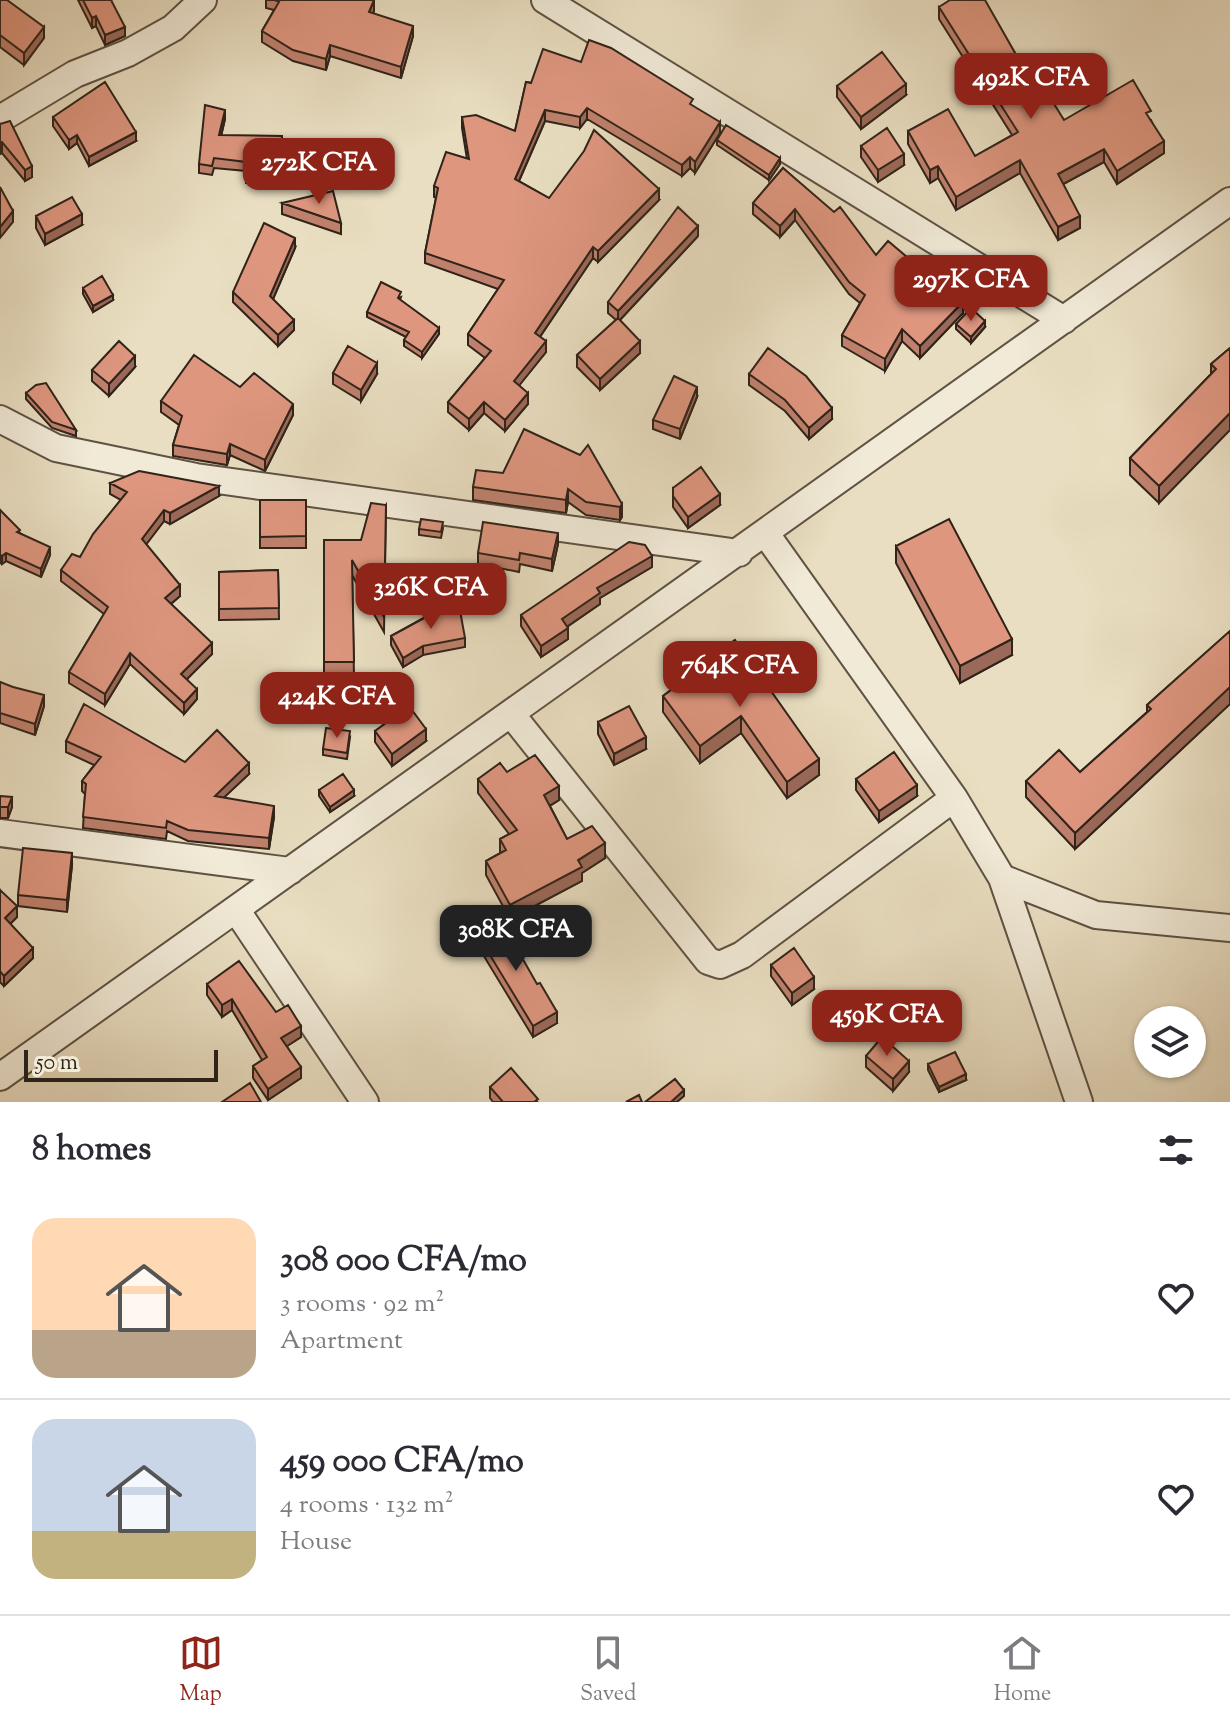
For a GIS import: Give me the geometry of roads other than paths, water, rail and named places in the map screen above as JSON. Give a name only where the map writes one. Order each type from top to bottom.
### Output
[{"type":"street","points":[[0,119],[75,74],[128,53],[173,28],[203,0]]},
{"type":"street","points":[[545,0],[1064,320]]},
{"type":"street","points":[[0,1077],[1230,201]]},
{"type":"street","points":[[0,419],[56,448],[196,477],[739,553]]},
{"type":"street","points":[[766,534],[954,798],[1002,878],[1079,1102]]},
{"type":"street","points":[[512,715],[708,961],[720,965],[742,955],[954,798]]},
{"type":"street","points":[[0,833],[290,871]]},
{"type":"street","points":[[1002,878],[1096,915],[1230,928]]},
{"type":"street","points":[[237,911],[365,1102]]}]
